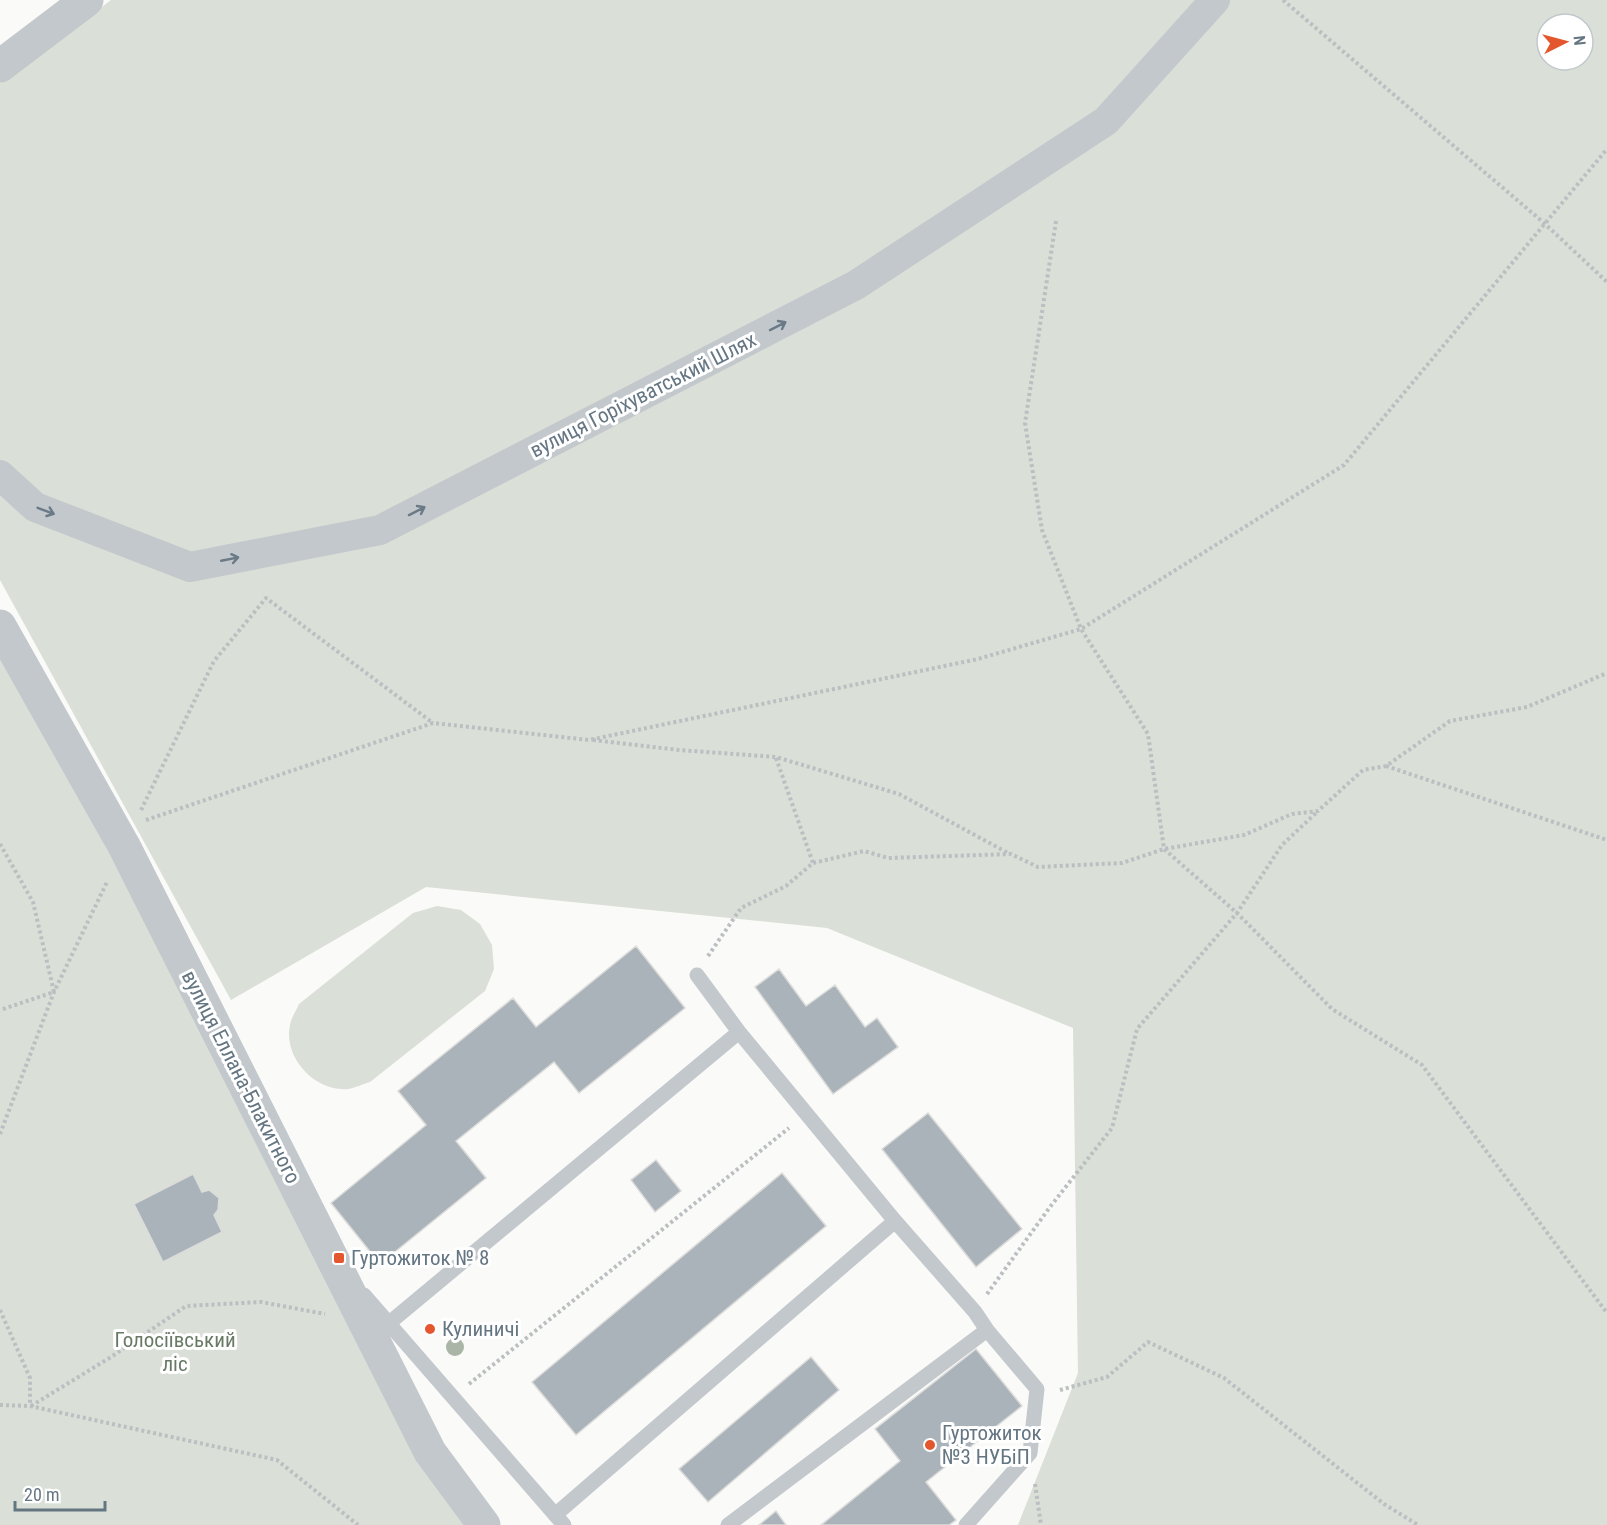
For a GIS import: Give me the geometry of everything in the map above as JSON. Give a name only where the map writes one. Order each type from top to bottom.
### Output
[{"type":"street","points":[[0,66],[87,0]]},
{"type":"street","name":"вулиця Горіхуватський Шлях","points":[[0,475],[36,507],[190,567],[380,530],[856,285],[1106,121],[1215,0]]},
{"type":"street","name":"вулиця Еллана-Блакитного","points":[[0,626],[129,835],[334,1262],[376,1322],[430,1452],[484,1525]]},
{"type":"lane","points":[[697,975],[739,1032],[1037,1389],[1030,1453],[966,1525]]},
{"type":"lane","points":[[739,1032],[376,1322],[452,1397],[560,1520],[896,1221]]},
{"type":"lane","points":[[728,1525],[987,1330]]},
{"type":"path","points":[[1283,0],[1544,223],[1607,282]]},
{"type":"path","points":[[589,740],[978,658],[1081,629],[1344,465],[1607,149]]},
{"type":"path","points":[[1056,221],[1025,423],[1042,530],[1081,629],[1148,734],[1164,849],[1237,913],[1332,1009],[1422,1065],[1607,1313]]},
{"type":"path","points":[[0,1134],[54,992],[214,661],[266,598],[433,723]]},
{"type":"path","points":[[975,1312],[1050,1207],[1112,1128],[1137,1029],[1237,913],[1282,846],[1363,770],[1386,766],[1450,721],[1527,707],[1607,673]]},
{"type":"path","points":[[129,835],[433,723],[680,750],[776,757],[899,794],[1038,867],[1122,863],[1164,849],[1244,835],[1292,814],[1318,811]]},
{"type":"path","points":[[776,757],[813,863]]},
{"type":"path","points":[[1386,766],[1607,840]]},
{"type":"path","points":[[0,844],[33,902],[54,992]]},
{"type":"path","points":[[697,975],[717,940],[741,908],[786,886],[813,863],[864,851],[888,858],[1011,854]]},
{"type":"path","points":[[0,1010],[54,992]]},
{"type":"path","points":[[452,1397],[807,1114]]},
{"type":"path","points":[[30,1406],[111,1358],[186,1306],[261,1302],[376,1322]]},
{"type":"path","points":[[0,1310],[30,1378],[30,1406]]},
{"type":"path","points":[[1059,1390],[1107,1377],[1148,1342],[1224,1378],[1384,1504],[1418,1525]]},
{"type":"path","points":[[0,1405],[30,1406],[277,1460],[358,1525]]},
{"type":"path","points":[[1030,1453],[1041,1525]]},
{"type":"green space","points":[[111,0],[1607,0],[1607,1525],[1018,1525],[1078,1373],[1073,1028],[827,928],[426,887],[231,1000],[0,580],[0,83]]},
{"type":"green space","name":"Голосіївський ліс","points":[[0,650],[471,1525],[0,1525]]},
{"type":"green space","points":[[437,906],[461,910],[480,924],[492,945],[494,969],[485,991],[370,1082],[348,1089],[324,1085],[313,1079],[297,1061],[291,1049],[289,1037],[291,1022],[299,1004],[413,913]]},
{"type":"building","points":[[636,946],[685,1008],[579,1093],[554,1062],[456,1141],[486,1178],[380,1264],[331,1203],[426,1125],[398,1091],[513,998],[536,1027]]},
{"type":"building","points":[[779,969],[806,1006],[835,985],[865,1027],[877,1018],[898,1047],[833,1094],[755,987]]},
{"type":"building","points":[[928,1113],[1022,1229],[976,1267],[882,1149]]},
{"type":"building","points":[[656,1160],[681,1191],[655,1212],[631,1180]]},
{"type":"building","points":[[782,1173],[826,1226],[576,1435],[532,1382]]},
{"type":"building","points":[[193,1174],[202,1192],[209,1190],[219,1198],[218,1210],[214,1215],[222,1232],[163,1262],[134,1204]]},
{"type":"building","name":"Гуртожиток №3 НУБіП","points":[[976,1349],[1022,1406],[926,1482],[956,1520],[949,1525],[821,1525],[900,1461],[875,1429]]},
{"type":"building","points":[[811,1357],[839,1390],[708,1502],[679,1469]]},
{"type":"building","points":[[776,1511],[786,1525],[759,1525]]},
{"type":"place","name":"Гуртожиток № 8","points":[[339,1258]]},
{"type":"place","name":"Кулиничі","points":[[430,1329]]},
{"type":"place","name":"Гуртожиток №3 НУБіП","points":[[930,1445]]}]
